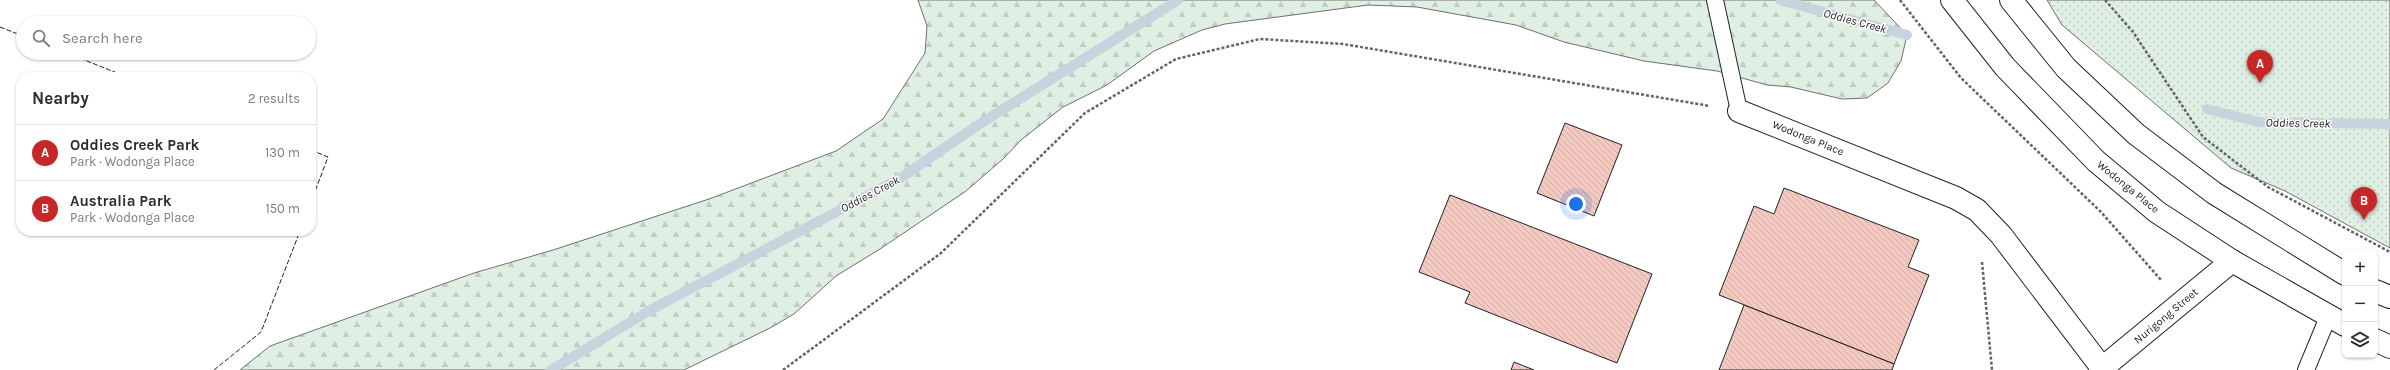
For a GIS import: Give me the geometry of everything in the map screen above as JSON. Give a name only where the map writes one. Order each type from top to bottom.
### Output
[{"type":"main road","name":"Wodonga Place","points":[[1952,0],[2005,67],[2096,161],[2158,212],[2232,261],[2337,321]]},
{"type":"main road","points":[[2011,0],[2066,68],[2136,134],[2214,193],[2342,272]]},
{"type":"main road","name":"Wodonga Place","points":[[1739,111],[1956,198],[1977,210],[2001,235],[2101,369]]},
{"type":"main road","name":"Nurigong Street","points":[[2101,369],[2232,261]]},
{"type":"main road","points":[[2378,292],[2390,298]]},
{"type":"main road","points":[[2378,341],[2390,347]]},
{"type":"lane","points":[[1716,0],[1739,111]]},
{"type":"lane","points":[[2306,370],[2337,321]]},
{"type":"path","points":[[1900,0],[1960,78],[2100,211],[2181,304]]},
{"type":"path","points":[[2105,0],[2133,32],[2203,137],[2268,186],[2390,252]]},
{"type":"path","points":[[783,370],[941,253],[1085,113],[1176,59],[1260,39],[1342,44],[1739,111]]},
{"type":"path","points":[[1982,260],[1992,370]]},
{"type":"green space","points":[[918,0],[1874,0],[1907,35],[1901,61],[1888,83],[1867,98],[1842,99],[1791,87],[1767,85],[1717,71],[1644,61],[1564,42],[1516,25],[1417,7],[1368,5],[1225,24],[1202,30],[1154,51],[1107,85],[1063,107],[1021,140],[1003,159],[966,191],[880,249],[836,276],[794,314],[770,328],[684,370],[240,370],[270,346],[474,273],[553,250],[709,199],[836,151],[883,119],[925,53],[927,26]]},
{"type":"green space","points":[[2047,0],[2390,0],[2390,248],[2285,191],[2231,168],[2062,25]]},
{"type":"building","points":[[1565,123],[1622,145],[1594,216],[1537,193]]},
{"type":"building","points":[[1784,188],[1919,240],[1908,267],[1929,275],[1894,364],[1719,295],[1754,206],[1774,214]]},
{"type":"building","points":[[1450,195],[1652,274],[1617,363],[1465,303],[1470,292],[1419,272]]},
{"type":"building","points":[[1744,305],[1894,364],[1892,370],[1719,370]]},
{"type":"building","points":[[1514,362],[1534,370],[1511,370]]},
{"type":"waterway","name":"Oddies Creek","points":[[551,370],[652,309],[899,179],[978,125],[1178,0]]},
{"type":"waterway","name":"Oddies Creek","points":[[1780,0],[1907,35]]},
{"type":"waterway","name":"Oddies Creek","points":[[2207,109],[2259,122],[2390,124]]},
{"type":"fence","points":[[0,27],[16,33]]},
{"type":"fence","points":[[84,60],[114,72]]},
{"type":"fence","points":[[316,152],[328,157],[316,189]]},
{"type":"fence","points":[[214,370],[261,332],[298,236]]},
{"type":"place","name":"Oddies Creek Park","points":[[2260,83]]},
{"type":"place","name":"Australia Park","points":[[2364,220]]}]
